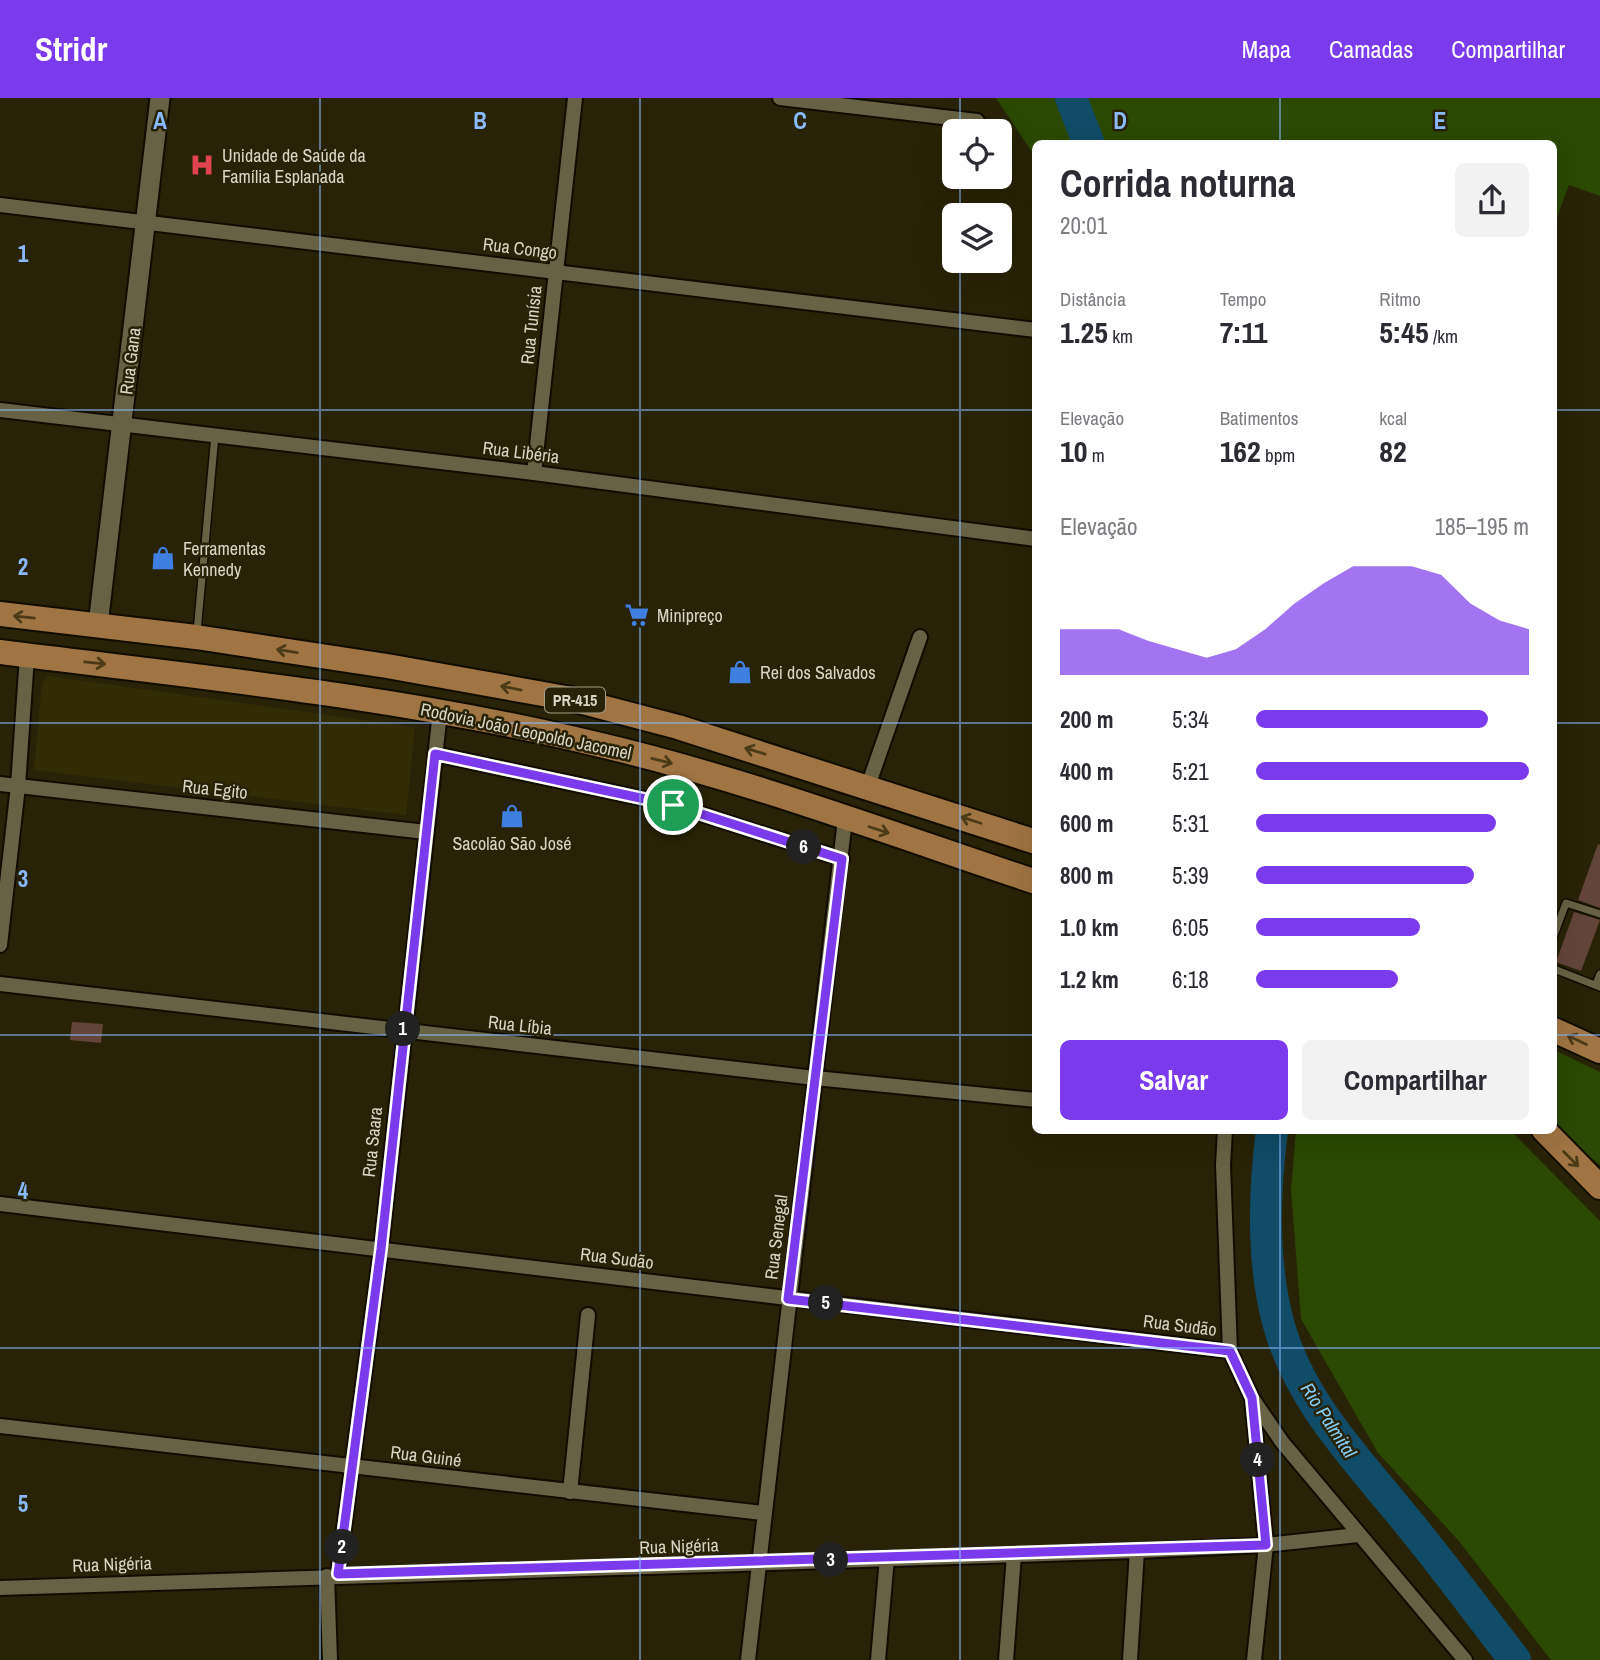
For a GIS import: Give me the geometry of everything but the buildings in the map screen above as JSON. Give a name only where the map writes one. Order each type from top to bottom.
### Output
[{"type":"highway","name":"Rodovia João Leopoldo Jacomel","points":[[0,614],[197,637],[387,666],[571,699],[678,727],[1032,841]]},
{"type":"highway","points":[[27,656],[62,650],[81,641],[98,625]]},
{"type":"highway","name":"Rodovia João Leopoldo Jacomel","points":[[0,652],[264,684],[440,712],[591,742],[676,764],[1032,881]]},
{"type":"highway","points":[[1557,1031],[1600,1051]]},
{"type":"highway","points":[[1548,1134],[1600,1187]]},
{"type":"street","name":"Rua Gana","points":[[98,625],[160,98]]},
{"type":"street","name":"Rua Tunísia","points":[[534,473],[575,98]]},
{"type":"street","points":[[780,98],[960,119]]},
{"type":"street","name":"Rua Congo","points":[[0,205],[1032,330]]},
{"type":"street","name":"Rua Libéria","points":[[0,410],[534,473],[1032,538]]},
{"type":"street","points":[[868,786],[920,637]]},
{"type":"street","points":[[0,945],[18,786],[27,656]]},
{"type":"street","name":"Rua Saara","points":[[330,1660],[332,1575],[354,1466],[381,1249],[440,712]]},
{"type":"street","points":[[435,754],[673,805],[842,859]]},
{"type":"street","name":"Rua Egito","points":[[0,784],[426,832]]},
{"type":"street","name":"Rua Senegal","points":[[748,1660],[845,818]]},
{"type":"street","name":"Rua Líbia","points":[[0,985],[815,1078],[1032,1100]]},
{"type":"street","points":[[1225,1134],[1223,1165],[1230,1351],[1252,1398],[1302,1468],[1465,1660]]},
{"type":"street","name":"Rua Sudão","points":[[0,1204],[1230,1351]]},
{"type":"street","points":[[570,1492],[589,1315]]},
{"type":"street","points":[[1252,1398],[1266,1545],[1254,1660]]},
{"type":"street","name":"Rua Guiné","points":[[0,1426],[763,1513]]},
{"type":"street","name":"Rua Nigéria","points":[[0,1588],[332,1575],[1137,1551],[1266,1545],[1358,1535]]},
{"type":"street","points":[[1130,1660],[1137,1551]]},
{"type":"street","points":[[1006,1660],[1014,1555]]},
{"type":"street","points":[[878,1660],[887,1558]]},
{"type":"lane","points":[[197,637],[215,434]]},
{"type":"lane","points":[[1557,927],[1566,903],[1600,914]]},
{"type":"lane","points":[[1557,969],[1598,986],[1600,974]]},
{"type":"shaded area","points":[[48,676],[415,727],[406,815],[34,770],[42,683]]},
{"type":"green space","points":[[996,98],[1600,98],[1600,196],[1569,185],[1557,217],[1557,140],[1032,140],[1032,152]]},
{"type":"green space","points":[[1557,1051],[1600,1072],[1600,1165],[1577,1147],[1557,1124]]},
{"type":"green space","points":[[1296,1134],[1514,1134],[1600,1221],[1600,1660],[1551,1660],[1458,1540],[1378,1453],[1301,1319],[1291,1190]]},
{"type":"waterway","name":"Rio Palmital","points":[[1071,98],[1087,140]]},
{"type":"waterway","name":"Rio Palmital","points":[[1272,1134],[1266,1202],[1269,1275],[1278,1322],[1300,1378],[1350,1452],[1515,1660]]},
{"type":"place","name":"Unidade de Saúde da Família Esplanada","points":[[202,165]]},
{"type":"place","name":"Ferramentas Kennedy","points":[[163,558]]},
{"type":"place","name":"Minipreço","points":[[637,615]]},
{"type":"place","name":"Rei dos Salvados","points":[[740,672]]},
{"type":"place","name":"Sacolão São José","points":[[512,816]]},
{"type":"route","points":[[435,754],[673,805],[842,859],[788,1299],[1230,1351],[1252,1398],[1266,1545],[758,1563],[338,1574],[381,1249],[435,754]]}]
